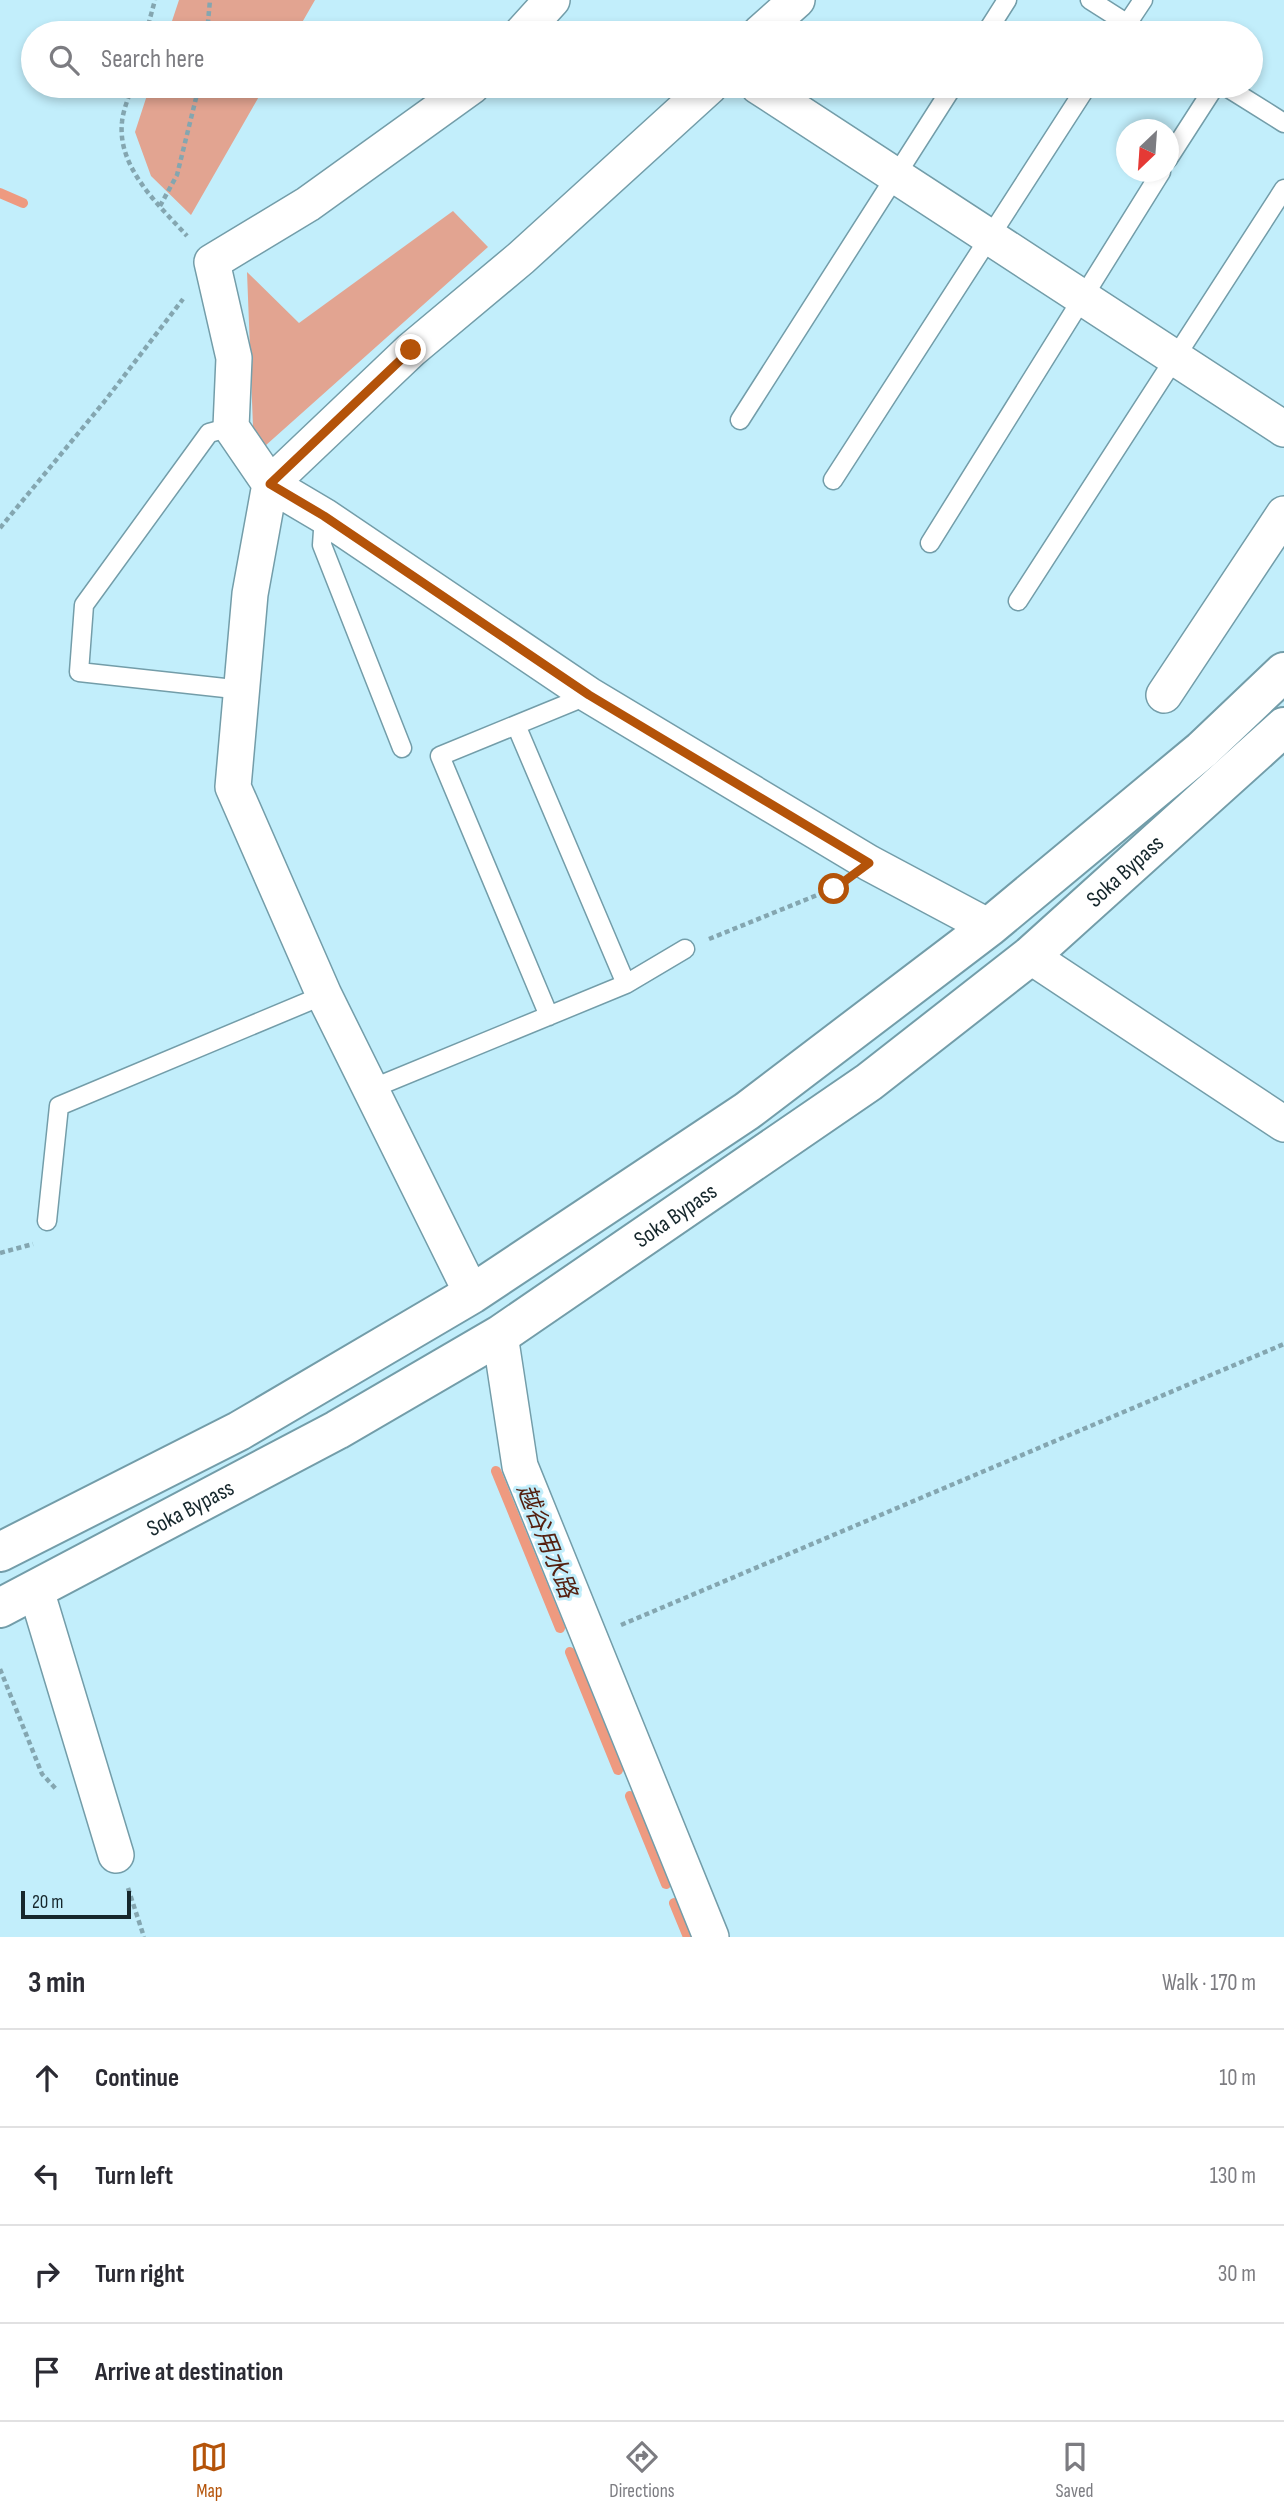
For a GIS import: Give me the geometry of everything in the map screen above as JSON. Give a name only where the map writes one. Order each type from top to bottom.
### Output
[{"type":"highway","name":"Soka Bypass","points":[[1,1551],[239,1432],[472,1294],[747,1111],[989,927],[1202,750],[1284,672]]},
{"type":"highway","name":"Soka Bypass","points":[[19,1599],[337,1430],[500,1335],[869,1082],[1030,956],[1284,727]]},
{"type":"street","points":[[533,21],[552,0]]},
{"type":"street","points":[[773,21],[797,0]]},
{"type":"street","points":[[455,98],[308,204],[212,262],[234,358],[231,427],[270,484],[324,516],[589,695],[869,863],[989,927]]},
{"type":"street","points":[[472,1294],[324,995],[233,787],[250,594],[270,484],[411,350],[531,249],[697,98]]},
{"type":"street","points":[[777,98],[1284,429]]},
{"type":"street","points":[[1164,695],[1284,514]]},
{"type":"street","points":[[1030,956],[1284,1124]]},
{"type":"street","points":[[500,1335],[520,1466],[711,1937]]},
{"type":"street","points":[[19,1599],[116,1855]]},
{"type":"lane","points":[[994,21],[1007,0]]},
{"type":"lane","points":[[1090,0],[1118,21]]},
{"type":"lane","points":[[1134,21],[1143,0]]},
{"type":"lane","points":[[740,420],[946,98]]},
{"type":"lane","points":[[833,480],[1079,98]]},
{"type":"lane","points":[[1179,142],[1207,98]]},
{"type":"lane","points":[[1244,98],[1284,123]]},
{"type":"lane","points":[[929,543],[1155,182]]},
{"type":"lane","points":[[1018,601],[1284,189]]},
{"type":"lane","points":[[231,427],[209,433],[84,605],[79,672],[243,690]]},
{"type":"lane","points":[[324,516],[322,545],[402,748]]},
{"type":"lane","points":[[549,1016],[440,757],[589,695]]},
{"type":"lane","points":[[516,725],[626,984]]},
{"type":"lane","points":[[371,1089],[626,984],[685,949]]},
{"type":"lane","points":[[47,1220],[59,1106],[324,995]]},
{"type":"path","points":[[149,21],[155,0]]},
{"type":"path","points":[[208,21],[210,0]]},
{"type":"path","points":[[0,527],[104,402],[212,262],[160,206],[124,154],[122,123],[129,98]]},
{"type":"path","points":[[160,206],[177,175],[196,98]]},
{"type":"path","points":[[685,949],[834,889],[869,863]]},
{"type":"path","points":[[589,1639],[1284,1344]]},
{"type":"path","points":[[116,1855],[145,1937]]},
{"type":"shaded area","points":[[179,0],[315,0],[303,21],[172,21]]},
{"type":"shaded area","points":[[146,98],[258,98],[191,215],[151,176],[135,132]]},
{"type":"shaded area","points":[[453,211],[488,247],[265,446],[253,427],[247,272],[299,323]]},
{"type":"waterway","points":[[0,193],[23,203]]},
{"type":"waterway","name":"越谷用水路","points":[[496,1471],[560,1628]]},
{"type":"waterway","name":"越谷用水路","points":[[570,1652],[618,1770]]},
{"type":"waterway","name":"越谷用水路","points":[[630,1796],[666,1884]]},
{"type":"waterway","name":"越谷用水路","points":[[674,1903],[688,1937]]},
{"type":"route","points":[[411,350],[270,484],[324,516],[589,695],[869,863],[834,889]]}]
